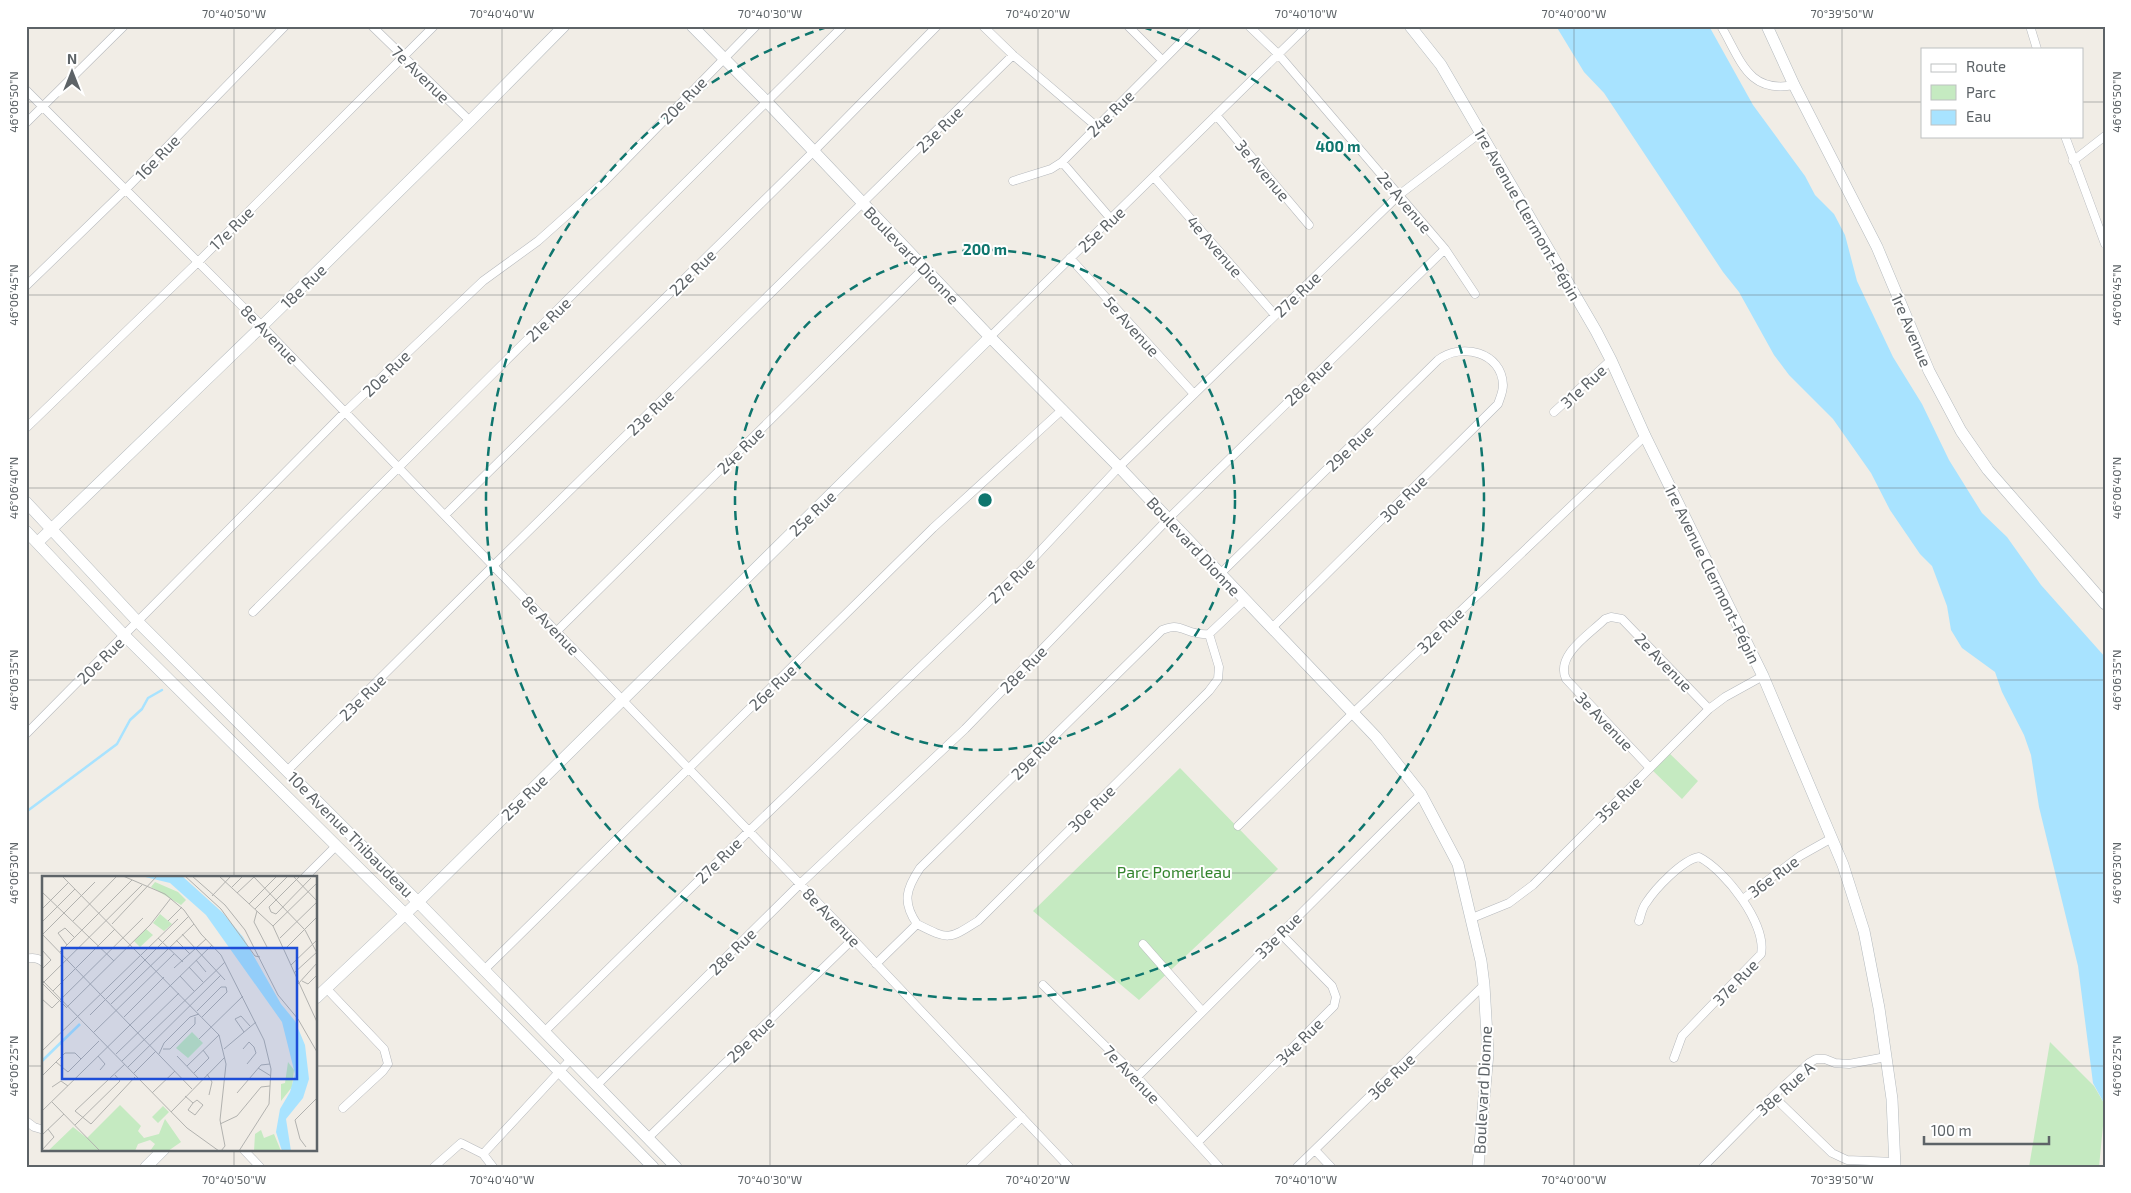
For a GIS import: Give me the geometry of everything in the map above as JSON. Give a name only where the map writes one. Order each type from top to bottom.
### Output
[{"type":"street","points":[[26,123],[124,26]]},
{"type":"street","name":"16e Rue","points":[[26,286],[125,190],[285,26]]},
{"type":"street","name":"7e Avenue","points":[[372,26],[470,121]]},
{"type":"street","name":"17e Rue","points":[[26,428],[199,260],[434,26]]},
{"type":"street","name":"18e Rue","points":[[38,542],[262,326],[564,26]]},
{"type":"street","name":"Boulevard Dionne","points":[[692,26],[767,102],[990,337],[1120,467],[1389,752],[1421,794],[1458,864],[1472,918],[1484,985],[1488,1054],[1478,1167]]},
{"type":"street","name":"20e Rue","points":[[26,734],[345,412],[483,281],[538,241],[603,183],[756,26]]},
{"type":"street","name":"21e Rue","points":[[253,612],[843,26]]},
{"type":"street","name":"22e Rue","points":[[445,515],[813,152],[937,26]]},
{"type":"street","points":[[983,26],[1013,56],[1096,126]]},
{"type":"street","points":[[1128,26],[1162,60]]},
{"type":"street","name":"24e Rue","points":[[1013,182],[1051,169],[1062,162],[1196,26]]},
{"type":"street","name":"2e Avenue","points":[[1249,26],[1279,54],[1399,195],[1444,249],[1475,294]]},
{"type":"street","name":"25e Rue","points":[[318,996],[418,902],[1307,26]]},
{"type":"street","name":"1re Avenue Clermont-Pépin","points":[[1410,26],[1432,52],[1611,360],[1645,436],[1763,676],[1832,838],[1864,930],[1892,1099],[1895,1164]]},
{"type":"street","points":[[1721,26],[1748,74],[1755,80],[1781,88],[1794,85]]},
{"type":"street","name":"1re Avenue","points":[[1767,26],[1794,85],[1877,246],[1929,371],[1961,432],[1988,470],[2105,604]]},
{"type":"street","points":[[2030,26],[2037,48]]},
{"type":"street","name":"23e Rue","points":[[288,770],[1013,56]]},
{"type":"street","name":"8e Avenue","points":[[26,90],[125,190],[199,260],[853,939],[1069,1167]]},
{"type":"street","name":"3e Avenue","points":[[1216,115],[1309,225]]},
{"type":"street","name":"27e Rue","points":[[544,1032],[749,831],[1029,563],[1120,467],[1399,195],[1480,133]]},
{"type":"street","points":[[2073,161],[2105,136]]},
{"type":"street","points":[[2066,138],[2073,161],[2102,231],[2105,244]]},
{"type":"street","points":[[1062,162],[1111,220]]},
{"type":"street","name":"4e Avenue","points":[[1154,177],[1276,315]]},
{"type":"street","name":"28e Rue","points":[[596,1085],[800,884],[965,729],[1168,519],[1444,249]]},
{"type":"street","name":"5e Avenue","points":[[1070,258],[1194,394]]},
{"type":"street","name":"24e Rue","points":[[557,631],[924,268]]},
{"type":"street","name":"29e Rue","points":[[1220,574],[1438,360],[1454,351],[1464,350],[1474,351],[1490,358]]},
{"type":"street","name":"30e Rue","points":[[1272,628],[1498,404],[1503,383],[1501,374],[1490,358]]},
{"type":"street","name":"31e Rue","points":[[1554,412],[1611,360]]},
{"type":"street","name":"26e Rue","points":[[484,970],[933,528],[1063,409]]},
{"type":"street","name":"32e Rue","points":[[1238,826],[1352,714],[1645,436]]},
{"type":"street","name":"10e Avenue Thibaudeau","points":[[26,502],[137,621],[288,770],[676,1167]]},
{"type":"street","name":"10e Avenue Thibaudeau","points":[[26,531],[125,636],[405,914],[653,1167]]},
{"type":"street","points":[[1209,634],[1245,600]]},
{"type":"street","name":"2e Avenue","points":[[1617,618],[1626,623],[1709,709]]},
{"type":"street","name":"3e Avenue","points":[[1617,618],[1605,619],[1572,650],[1564,661],[1563,672],[1571,686],[1650,768]]},
{"type":"street","name":"29e Rue","points":[[917,924],[910,914],[907,899],[910,882],[920,868],[1162,630],[1175,627],[1201,635],[1209,634]]},
{"type":"street","name":"30e Rue","points":[[917,924],[937,934],[954,936],[978,921],[1218,679],[1219,667],[1212,651],[1209,634]]},
{"type":"street","name":"35e Rue","points":[[1472,918],[1509,903],[1533,885],[1709,709],[1725,697],[1763,676]]},
{"type":"street","name":"33e Rue","points":[[1137,1078],[1421,794]]},
{"type":"street","name":"36e Rue","points":[[1639,921],[1645,904],[1651,896],[1682,864],[1694,858],[1710,864],[1742,899],[1800,856],[1832,838]]},
{"type":"street","points":[[306,876],[336,846]]},
{"type":"street","name":"37e Rue","points":[[1674,1058],[1682,1036],[1761,954],[1763,946],[1761,936],[1742,899]]},
{"type":"street","points":[[876,964],[917,924]]},
{"type":"street","name":"34e Rue","points":[[1197,1143],[1334,1006],[1336,997],[1332,986],[1280,933]]},
{"type":"street","name":"29e Rue","points":[[648,1138],[853,939]]},
{"type":"street","points":[[1143,944],[1202,1011]]},
{"type":"street","points":[[26,959],[40,959],[42,961]]},
{"type":"street","name":"7e Avenue","points":[[1043,984],[1137,1078],[1219,1167]]},
{"type":"street","name":"36e Rue","points":[[1297,1167],[1484,985]]},
{"type":"street","points":[[326,988],[384,1049],[387,1055],[388,1064],[383,1071],[343,1108]]},
{"type":"street","name":"38e Rue A","points":[[1703,1167],[1773,1096],[1809,1063],[1816,1059],[1826,1059],[1836,1063],[1849,1064],[1886,1057]]},
{"type":"street","points":[[483,1154],[571,1059]]},
{"type":"street","points":[[1773,1096],[1832,1153],[1839,1157],[1847,1160],[1895,1164]]},
{"type":"street","points":[[970,1167],[1022,1117]]},
{"type":"street","points":[[26,1121],[34,1127],[42,1129]]},
{"type":"street","points":[[434,1167],[461,1143],[483,1154],[493,1167]]},
{"type":"street","points":[[146,1167],[163,1150]]},
{"type":"street","points":[[244,1150],[260,1167]]},
{"type":"street","points":[[1315,1150],[1331,1167]]},
{"type":"green space","points":[[1667,751],[1698,781],[1682,799],[1650,768]]},
{"type":"green space","name":"Parc Pomerleau","points":[[1180,768],[1278,869],[1139,1000],[1033,911]]},
{"type":"green space","points":[[2050,1042],[2094,1086],[2105,1105],[2099,1167],[2029,1167]]},
{"type":"water","points":[[1556,26],[1709,26],[1753,105],[1805,176],[1815,195],[1834,214],[1845,235],[1857,281],[1893,357],[1922,404],[1949,460],[1982,513],[2007,537],[2041,585],[2105,657],[2105,1105],[2093,1083],[2078,966],[2039,807],[2031,755],[2024,735],[2002,692],[1995,672],[1962,648],[1951,630],[1947,606],[1932,566],[1920,554],[1890,510],[1871,473],[1833,419],[1789,375],[1774,355],[1739,292],[1723,272],[1604,93],[1584,72]]},
{"type":"waterway","points":[[26,812],[117,744],[130,720],[142,709],[148,698],[162,690]]}]
